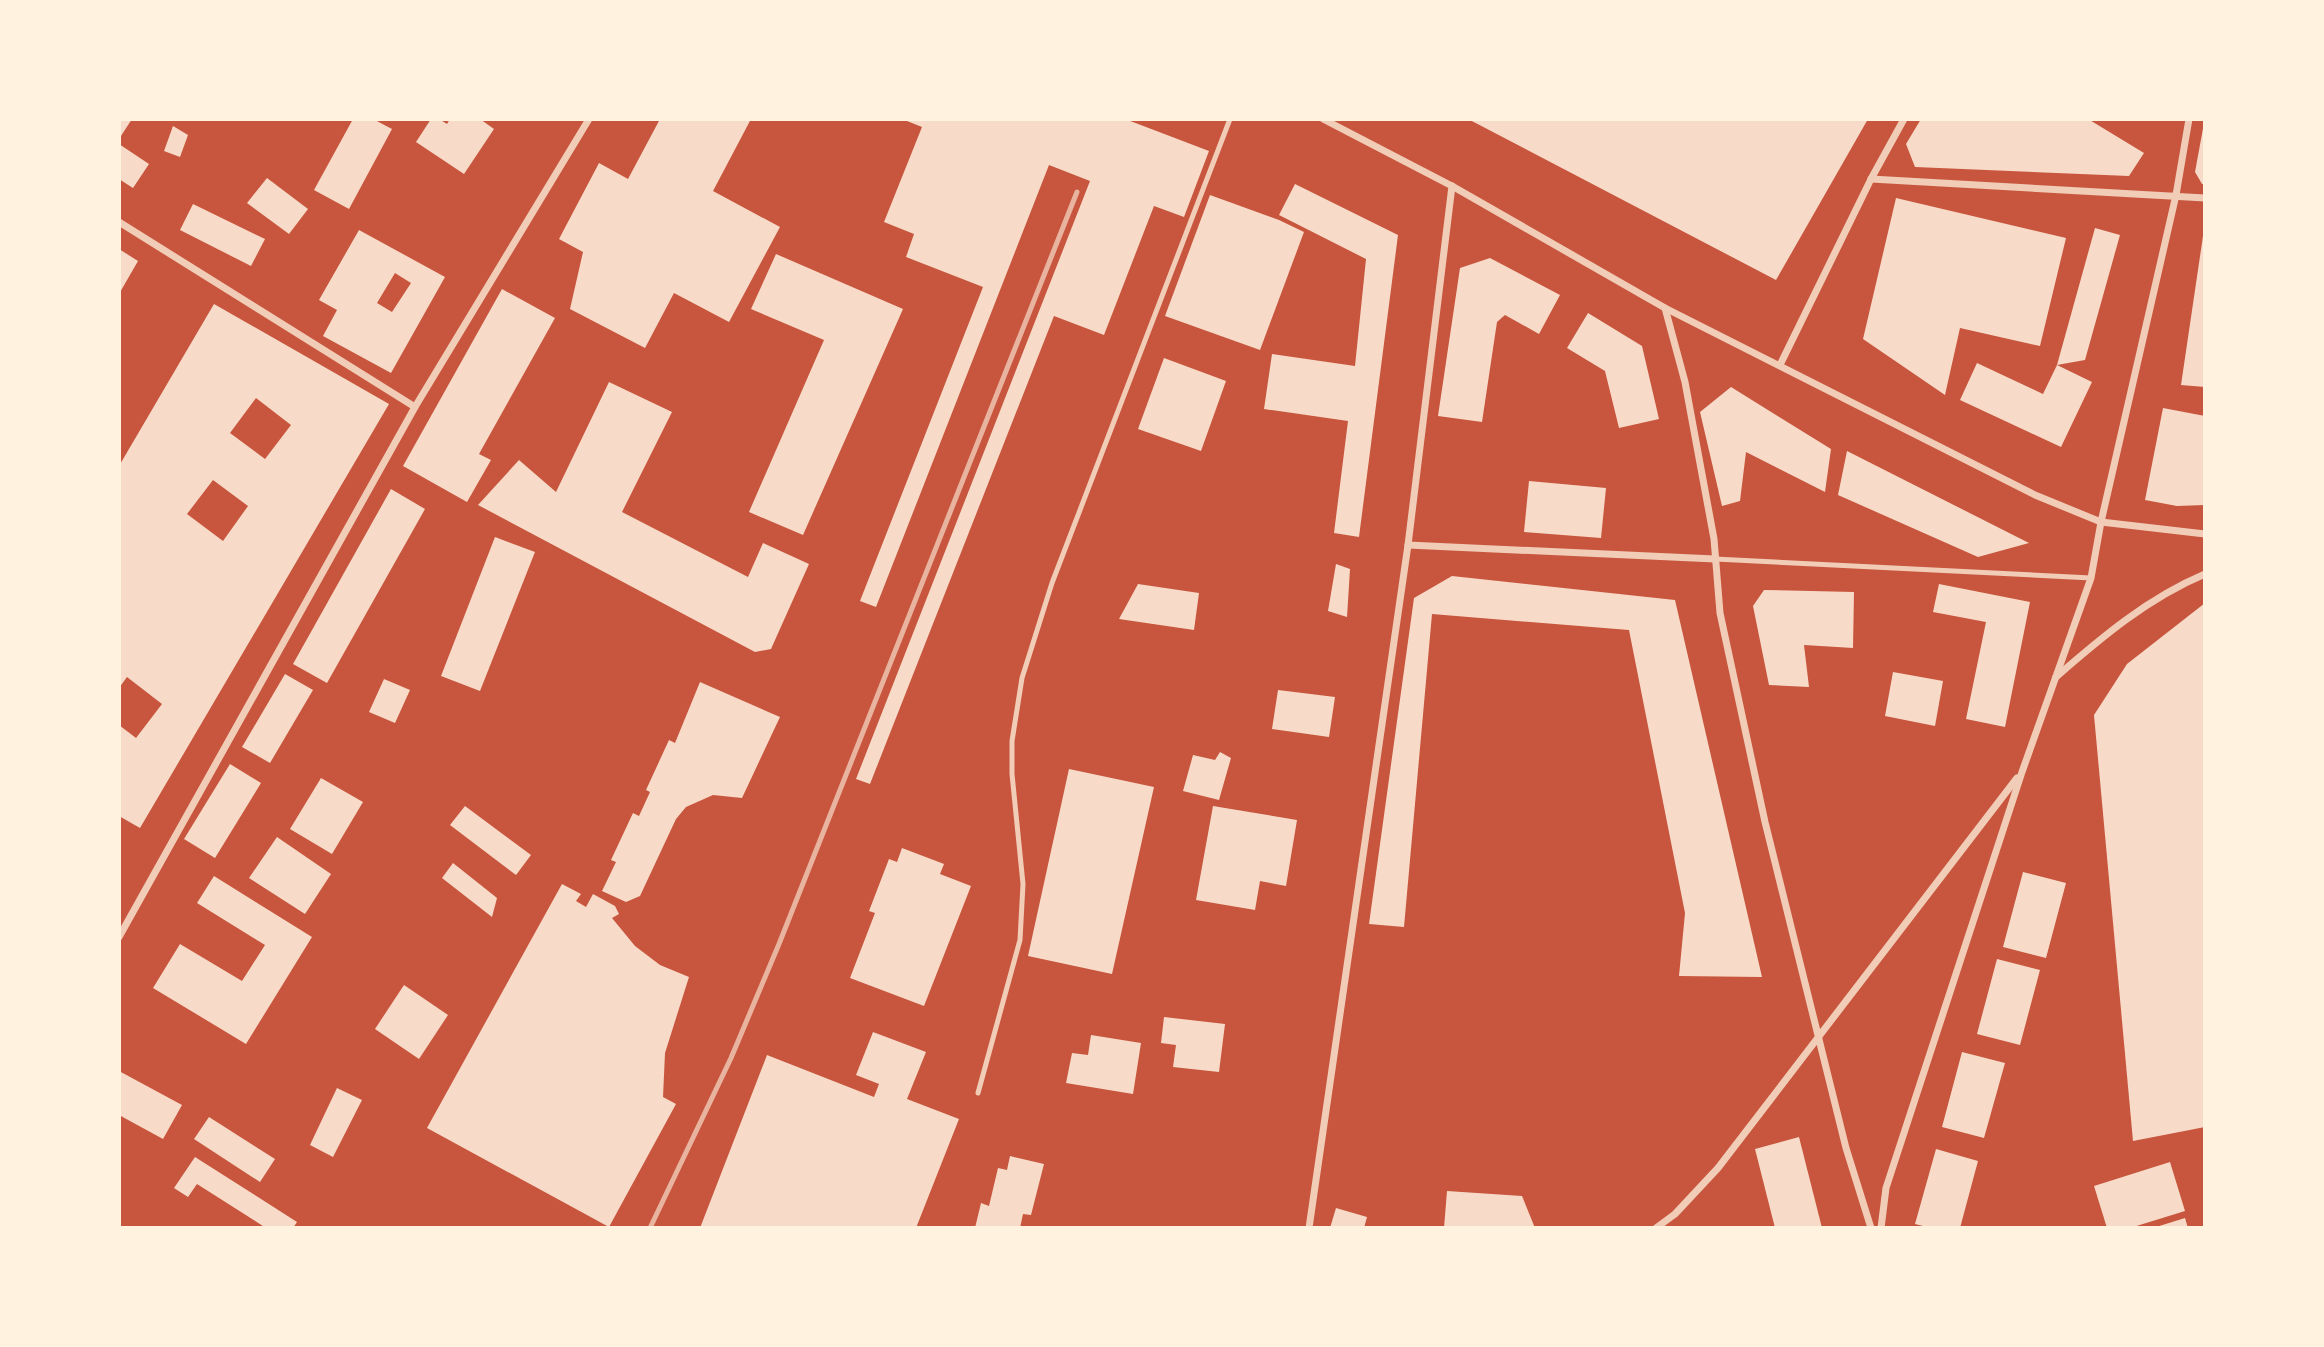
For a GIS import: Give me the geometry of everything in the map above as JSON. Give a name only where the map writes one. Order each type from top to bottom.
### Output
[{"type":"street","points":[[119,937],[415,407],[589,119]]},
{"type":"street","points":[[1323,119],[1452,186],[1665,308],[2035,495],[2101,522],[2205,534]]},
{"type":"street","points":[[1780,365],[1871,179],[1904,119]]},
{"type":"street","points":[[1881,1228],[1886,1188],[2022,772],[2091,578],[2101,522],[2176,195],[2189,119]]},
{"type":"street","points":[[1871,179],[2205,198]]},
{"type":"street","points":[[1309,1228],[1408,545],[1452,186]]},
{"type":"street","points":[[119,222],[415,407]]},
{"type":"street","points":[[1665,308],[1685,382],[1714,539],[1720,613],[1765,822],[1846,1148],[1871,1228]]},
{"type":"street","points":[[1408,545],[1716,559]]},
{"type":"street","points":[[2056,678],[2110,630],[2159,598],[2205,575]]},
{"type":"street","points":[[1656,1228],[1675,1214],[1718,1168],[2022,772]]},
{"type":"lane","points":[[978,1093],[1021,931],[1023,884],[1012,774],[1012,741],[1022,678],[1052,583],[1230,119]]},
{"type":"lane","points":[[1716,559],[2091,578]]},
{"type":"building","points":[[119,119],[132,119],[119,139]]},
{"type":"building","points":[[353,119],[373,119],[392,129],[349,209],[314,190]]},
{"type":"building","points":[[431,119],[439,119],[447,124],[450,119],[480,119],[494,129],[464,174],[416,142]]},
{"type":"building","points":[[660,119],[751,119],[713,191],[780,227],[729,322],[674,293],[645,348],[570,309],[583,252],[559,239],[599,163],[628,179]]},
{"type":"building","points":[[902,119],[1125,119],[1209,151],[1184,217],[1154,206],[1104,335],[1054,316],[870,784],[856,779],[1090,181],[1049,165],[876,607],[860,601],[983,287],[906,257],[914,234],[884,222],[922,127]]},
{"type":"building","points":[[1468,119],[1868,119],[1776,280]]},
{"type":"building","points":[[1921,119],[2088,119],[2144,153],[2129,176],[1915,167],[1906,144]]},
{"type":"building","points":[[2204,123],[2205,184],[2202,184],[2195,172]]},
{"type":"building","points":[[173,126],[188,135],[180,157],[164,151]]},
{"type":"building","points":[[119,144],[149,164],[133,188],[119,179]]},
{"type":"building","points":[[267,178],[308,209],[289,234],[247,203]]},
{"type":"building","points":[[1295,184],[1398,235],[1359,537],[1334,533],[1348,421],[1264,409],[1272,354],[1355,366],[1366,259],[1279,215]]},
{"type":"building","points":[[1210,195],[1304,232],[1260,350],[1165,316]]},
{"type":"building","points":[[1896,198],[2066,238],[2040,346],[1960,328],[1945,395],[1863,339]]},
{"type":"building","points":[[193,204],[265,239],[251,266],[180,230]]},
{"type":"building","points":[[2095,228],[2120,235],[2085,360],[2057,365]]},
{"type":"building","points":[[359,230],[445,277],[391,373],[323,336],[337,310],[319,300]],"holes":[[[395,273],[411,283],[392,312],[377,303]]]},
{"type":"building","points":[[2205,236],[2205,387],[2181,385]]},
{"type":"building","points":[[119,249],[138,261],[119,294]]},
{"type":"building","points":[[776,254],[903,309],[803,535],[749,512],[824,340],[751,309]]},
{"type":"building","points":[[1490,258],[1560,295],[1539,334],[1505,315],[1497,322],[1482,422],[1438,416],[1460,268]]},
{"type":"building","points":[[502,289],[555,318],[479,454],[491,460],[467,502],[403,466]]},
{"type":"building","points":[[214,304],[389,404],[140,828],[119,816],[119,725],[136,738],[162,704],[127,677],[119,688],[119,466]],"holes":[[[256,398],[291,425],[265,459],[230,433]],[[213,480],[248,506],[223,541],[187,514]]]},
{"type":"building","points":[[1588,313],[1642,346],[1659,419],[1619,428],[1605,371],[1567,348]]},
{"type":"building","points":[[1164,358],[1226,381],[1201,451],[1138,429]]},
{"type":"building","points":[[1977,363],[2043,394],[2057,365],[2092,382],[2061,447],[1960,400]]},
{"type":"building","points":[[609,382],[672,412],[622,512],[748,577],[763,543],[809,564],[771,649],[755,652],[478,505],[519,460],[556,492]]},
{"type":"building","points":[[1731,387],[1831,449],[1825,492],[1746,452],[1740,501],[1722,506],[1700,412]]},
{"type":"building","points":[[2163,408],[2205,416],[2205,505],[2177,506],[2145,500]]},
{"type":"building","points":[[1847,451],[2029,543],[1978,557],[1838,495]]},
{"type":"building","points":[[1529,481],[1606,488],[1601,538],[1524,532]]},
{"type":"building","points":[[391,489],[425,509],[327,683],[293,664]]},
{"type":"building","points":[[495,537],[535,552],[480,691],[441,676]]},
{"type":"building","points":[[1336,564],[1350,569],[1347,617],[1328,611]]},
{"type":"building","points":[[1452,576],[1675,600],[1762,977],[1679,976],[1685,913],[1629,630],[1432,614],[1404,927],[1369,924],[1414,598]]},
{"type":"building","points":[[1138,584],[1199,593],[1194,630],[1119,619]]},
{"type":"building","points":[[1939,584],[2030,602],[2005,727],[1966,719],[1986,622],[1933,612]]},
{"type":"building","points":[[1764,590],[1854,592],[1853,648],[1804,645],[1809,687],[1769,685],[1753,606]]},
{"type":"building","points":[[2205,603],[2205,1127],[2133,1141],[2094,715],[2127,664]]},
{"type":"building","points":[[1893,672],[1943,681],[1935,726],[1885,716]]},
{"type":"building","points":[[285,674],[313,690],[270,763],[242,747]]},
{"type":"building","points":[[384,679],[410,690],[395,723],[369,712]]},
{"type":"building","points":[[700,682],[780,717],[742,798],[713,795],[686,807],[676,819],[640,896],[626,902],[602,891],[616,862],[611,860],[633,813],[639,816],[650,792],[646,790],[669,740],[675,743]]},
{"type":"building","points":[[1278,690],[1335,697],[1329,737],[1272,729]]},
{"type":"building","points":[[1220,752],[1231,758],[1219,800],[1183,791],[1193,755],[1215,760]]},
{"type":"building","points":[[230,764],[261,783],[215,858],[184,839]]},
{"type":"building","points":[[1069,769],[1154,787],[1112,974],[1028,956]]},
{"type":"building","points":[[321,778],[363,802],[332,854],[290,829]]},
{"type":"building","points":[[465,806],[531,855],[516,875],[450,825]]},
{"type":"building","points":[[1213,806],[1297,820],[1286,886],[1260,881],[1255,910],[1196,900]]},
{"type":"building","points":[[277,837],[331,874],[305,914],[249,878]]},
{"type":"building","points":[[902,848],[944,864],[940,874],[971,886],[924,1006],[850,978],[875,913],[869,911],[889,859],[897,862]]},
{"type":"building","points":[[453,863],[497,898],[492,917],[442,878]]},
{"type":"building","points":[[2023,872],[2066,883],[2046,958],[2003,947]]},
{"type":"building","points":[[214,876],[312,937],[246,1044],[153,988],[180,944],[242,981],[265,945],[197,903]]},
{"type":"building","points":[[562,884],[581,894],[576,901],[586,907],[593,894],[615,906],[619,914],[612,918],[635,946],[660,965],[689,977],[665,1053],[663,1097],[676,1104],[609,1227],[427,1128]]},
{"type":"building","points":[[1997,959],[2040,970],[2020,1045],[1977,1034]]},
{"type":"building","points":[[404,985],[448,1015],[419,1059],[375,1029]]},
{"type":"building","points":[[1164,1017],[1225,1024],[1219,1072],[1173,1067],[1176,1045],[1161,1043]]},
{"type":"building","points":[[873,1032],[926,1052],[907,1099],[959,1119],[916,1228],[700,1228],[767,1055],[874,1097],[879,1084],[856,1075]]},
{"type":"building","points":[[1091,1035],[1141,1043],[1133,1094],[1066,1083],[1072,1053],[1088,1055]]},
{"type":"building","points":[[1962,1052],[2005,1063],[1984,1138],[1942,1127]]},
{"type":"building","points":[[119,1071],[182,1105],[163,1139],[119,1115]]},
{"type":"building","points":[[337,1088],[362,1100],[333,1157],[310,1145]]},
{"type":"building","points":[[209,1117],[275,1159],[260,1182],[194,1139]]},
{"type":"building","points":[[1799,1137],[1822,1228],[1775,1228],[1755,1149]]},
{"type":"building","points":[[1936,1149],[1978,1161],[1960,1228],[1931,1228],[1915,1224]]},
{"type":"building","points":[[1010,1156],[1044,1164],[1031,1215],[1023,1214],[1020,1228],[975,1228],[981,1203],[989,1206],[998,1168],[1007,1170]]},
{"type":"building","points":[[195,1157],[297,1222],[293,1228],[266,1228],[197,1184],[188,1197],[174,1188]]},
{"type":"building","points":[[2170,1162],[2185,1211],[2130,1228],[2107,1228],[2094,1186]]},
{"type":"building","points":[[1447,1191],[1522,1196],[1535,1228],[1444,1228]]},
{"type":"building","points":[[1336,1208],[1367,1217],[1364,1228],[1330,1228]]},
{"type":"building","points":[[2185,1218],[2188,1228],[2156,1228],[2156,1227]]},
{"type":"railway","points":[[650,1228],[731,1058],[779,944],[1077,192]]}]
